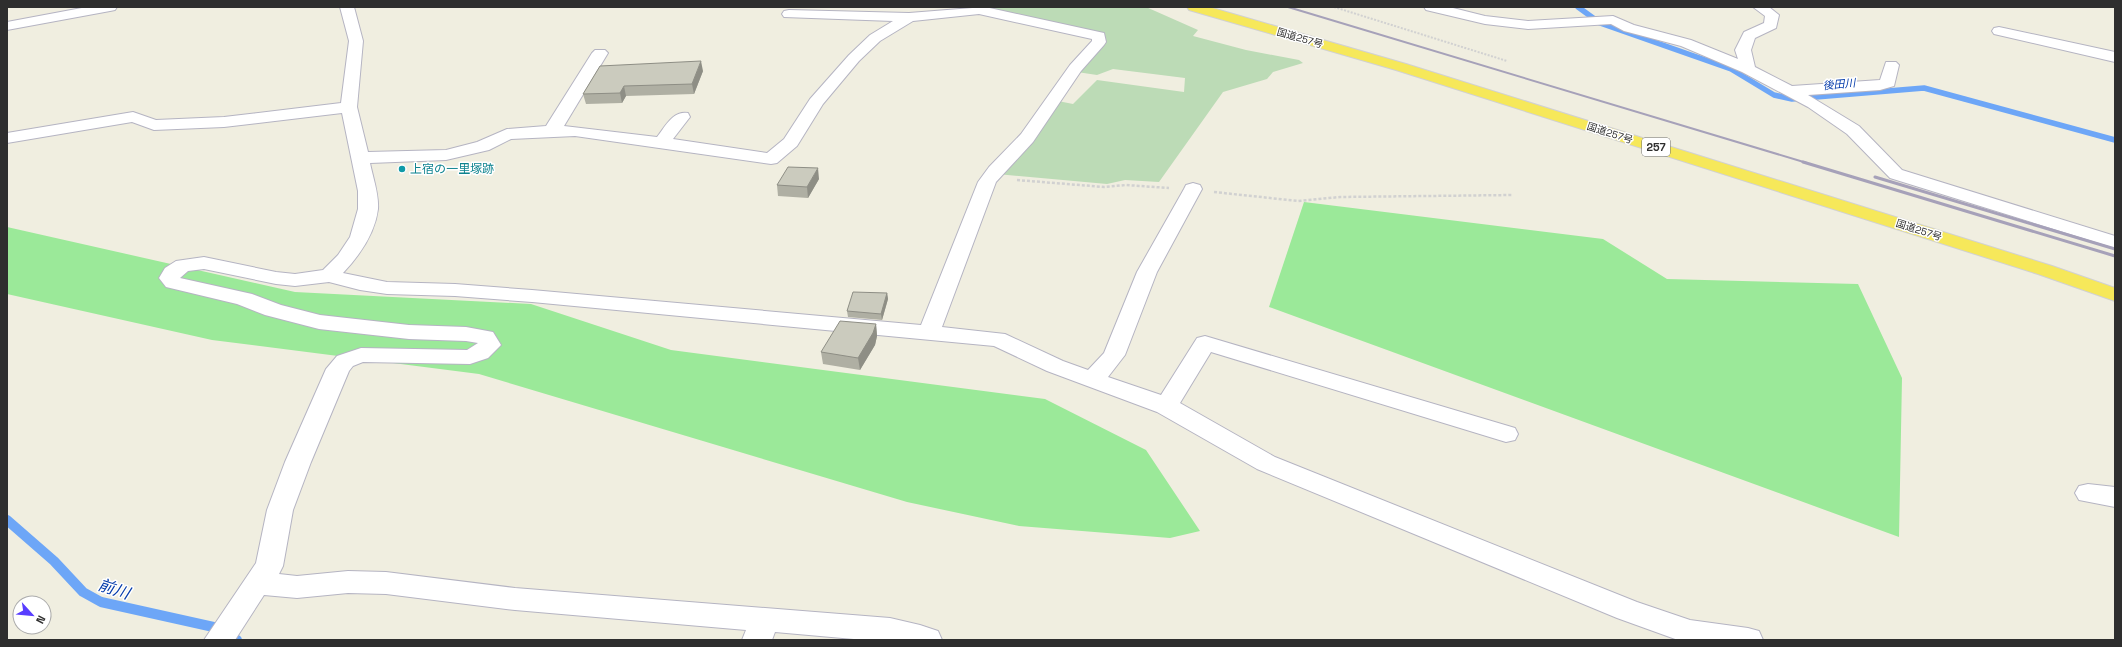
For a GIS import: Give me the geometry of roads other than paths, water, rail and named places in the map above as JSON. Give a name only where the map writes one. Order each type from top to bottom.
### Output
[{"type":"highway","name":"国道257号","points":[[1194,7],[1401,67],[2045,270],[2115,295]]},
{"type":"street","points":[[7,26],[110,7]]},
{"type":"street","points":[[329,276],[345,259],[360,237],[368,209],[367,191],[350,107],[356,41],[347,7]]},
{"type":"street","points":[[1431,7],[1485,20],[1542,26],[1610,20]]},
{"type":"street","points":[[1594,7],[1610,20],[1630,28],[1686,43],[1748,69],[1814,104],[1853,130],[1896,174],[2115,242]]},
{"type":"street","points":[[1748,69],[1743,50],[1750,35],[1771,25],[1772,15],[1760,7]]},
{"type":"street","points":[[789,14],[909,16],[940,10],[979,10],[1068,28],[1095,35],[1100,39],[1075,68],[1045,114],[1027,138],[990,177],[929,332]]},
{"type":"street","points":[[360,158],[446,155],[483,146],[506,134],[552,130],[575,131],[771,159],[791,142],[816,102],[854,58],[874,38],[909,16]]},
{"type":"street","points":[[1999,31],[2115,57]]},
{"type":"street","points":[[552,130],[600,53]]},
{"type":"street","points":[[1790,92],[1880,85],[1888,83],[1891,65]]},
{"type":"street","points":[[7,138],[133,118],[154,125],[224,122],[350,107]]},
{"type":"street","points":[[661,143],[682,117]]},
{"type":"street","points":[[1092,380],[1114,355],[1147,272],[1193,189]]},
{"type":"street","points":[[220,640],[256,583],[270,566],[280,510],[338,369],[345,361],[361,355],[470,356],[480,354],[490,345],[484,337],[466,334],[409,332],[319,322],[273,310],[244,299],[173,283],[169,278],[172,272],[183,265],[204,263],[276,278],[295,280],[329,276],[360,284],[387,288],[454,290],[532,296],[997,339],[1011,344],[1055,366],[1166,406],[1266,463],[1612,604],[1690,632],[1748,640]]},
{"type":"street","points":[[1166,406],[1205,343],[1506,434]]},
{"type":"street","points":[[2088,493],[2115,496]]},
{"type":"street","points":[[256,583],[297,587],[348,582],[386,583],[761,630],[890,630],[920,636],[927,640]]},
{"type":"waterway","name":"後田川","points":[[1578,7],[1600,23],[1731,69],[1774,95],[1792,99],[1924,88],[2115,140]]},
{"type":"waterway","name":"前川","points":[[7,520],[54,561],[83,592],[101,602],[218,628],[237,640]]},
{"type":"railway","points":[[1288,7],[1807,163]]},
{"type":"railway","points":[[1803,162],[2115,256]]},
{"type":"railway","points":[[1875,177],[2115,249]]},
{"type":"place","name":"上宿の一里塚跡","points":[[402,169]]}]
